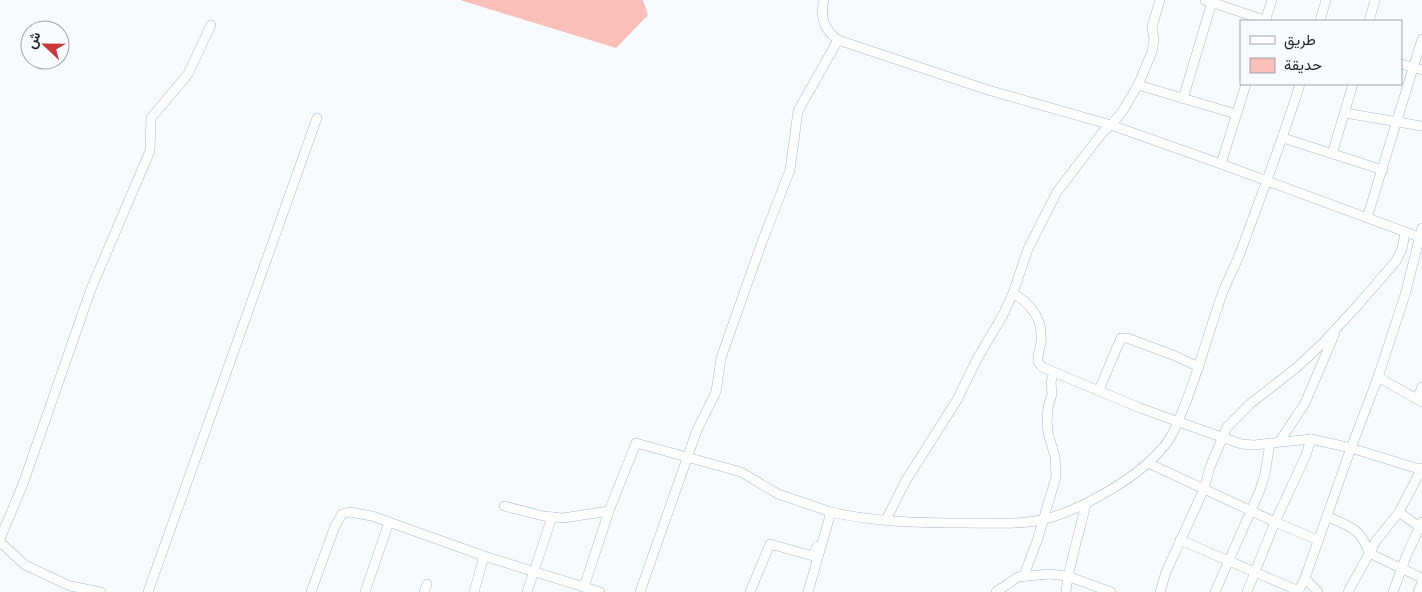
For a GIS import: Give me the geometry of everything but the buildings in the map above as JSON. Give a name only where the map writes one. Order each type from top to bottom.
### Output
[{"type":"street","points":[[824,0],[822,11],[825,25],[838,40],[988,90],[1111,126],[1222,164],[1406,233],[1421,235],[1405,296],[1378,377],[1350,448],[1299,592],[1180,540]]},
{"type":"street","points":[[886,520],[905,482],[957,400],[977,359],[1003,315],[1013,293],[1028,249],[1058,192],[1102,133],[1111,126],[1122,112],[1138,86],[1152,52],[1154,40],[1152,27],[1160,0]]},
{"type":"street","points":[[1266,20],[1272,0]]},
{"type":"street","points":[[1320,20],[1326,0]]},
{"type":"street","points":[[1369,20],[1375,0]]},
{"type":"street","points":[[1183,99],[1208,1],[1263,20]]},
{"type":"street","points":[[101,592],[70,586],[25,565],[0,540],[23,484],[92,289],[150,151],[151,118],[188,74],[211,25]]},
{"type":"street","points":[[1367,218],[1397,121],[1418,69],[1422,39]]},
{"type":"street","points":[[640,592],[697,430],[716,392],[721,358],[790,170],[798,111],[838,40]]},
{"type":"street","points":[[1402,64],[1418,69]]},
{"type":"street","points":[[1222,164],[1246,85]]},
{"type":"street","points":[[584,587],[610,510],[636,444],[741,472],[778,494],[831,512],[849,516],[925,524],[1010,525],[1042,519],[1086,503],[1148,463],[1168,441],[1178,421],[1199,367],[1220,298],[1235,267],[1267,182],[1300,85]]},
{"type":"street","points":[[1332,154],[1353,85]]},
{"type":"street","points":[[1138,86],[1236,114]]},
{"type":"street","points":[[1345,113],[1422,126]]},
{"type":"street","points":[[148,592],[317,118]]},
{"type":"street","points":[[1283,138],[1383,170]]},
{"type":"street","points":[[1160,592],[1166,572],[1204,489],[1210,466],[1227,427],[1296,368],[1339,326],[1390,268],[1402,249],[1406,233]]},
{"type":"street","points":[[1013,293],[1026,301],[1036,314],[1041,329],[1038,362],[1042,367],[1241,444],[1254,445],[1311,439],[1350,448],[1422,470],[1399,512],[1376,541],[1348,592]]},
{"type":"street","points":[[1280,442],[1306,403],[1339,326]]},
{"type":"street","points":[[1099,390],[1121,338],[1126,338],[1173,355],[1199,367]]},
{"type":"street","points":[[1024,575],[1037,541],[1056,477],[1055,457],[1047,422],[1048,407],[1052,394],[1051,382],[1054,372]]},
{"type":"street","points":[[1378,377],[1419,400],[1422,388]]},
{"type":"street","points":[[1247,592],[1275,522],[1306,455],[1311,439]]},
{"type":"street","points":[[1215,592],[1252,511],[1266,474],[1270,443]]},
{"type":"street","points":[[1148,463],[1318,540]]},
{"type":"street","points":[[1066,592],[1067,576],[1086,503]]},
{"type":"street","points":[[504,506],[543,516],[563,518],[610,510]]},
{"type":"street","points":[[311,592],[335,526],[342,514],[359,512],[484,556],[600,592]]},
{"type":"street","points":[[750,592],[770,544],[813,556],[825,522],[831,512]]},
{"type":"street","points":[[808,592],[831,512]]},
{"type":"street","points":[[1393,592],[1407,554],[1421,526],[1399,512]]},
{"type":"street","points":[[1327,516],[1358,531],[1369,553],[1422,578]]},
{"type":"street","points":[[526,592],[552,517]]},
{"type":"street","points":[[365,592],[389,522]]},
{"type":"street","points":[[474,592],[484,556]]},
{"type":"street","points":[[996,592],[1018,577],[1049,574],[1067,576],[1111,592]]},
{"type":"street","points":[[1305,578],[1318,592]]},
{"type":"street","points":[[1418,592],[1422,584]]},
{"type":"green space","points":[[460,0],[643,0],[648,15],[616,48]]}]
